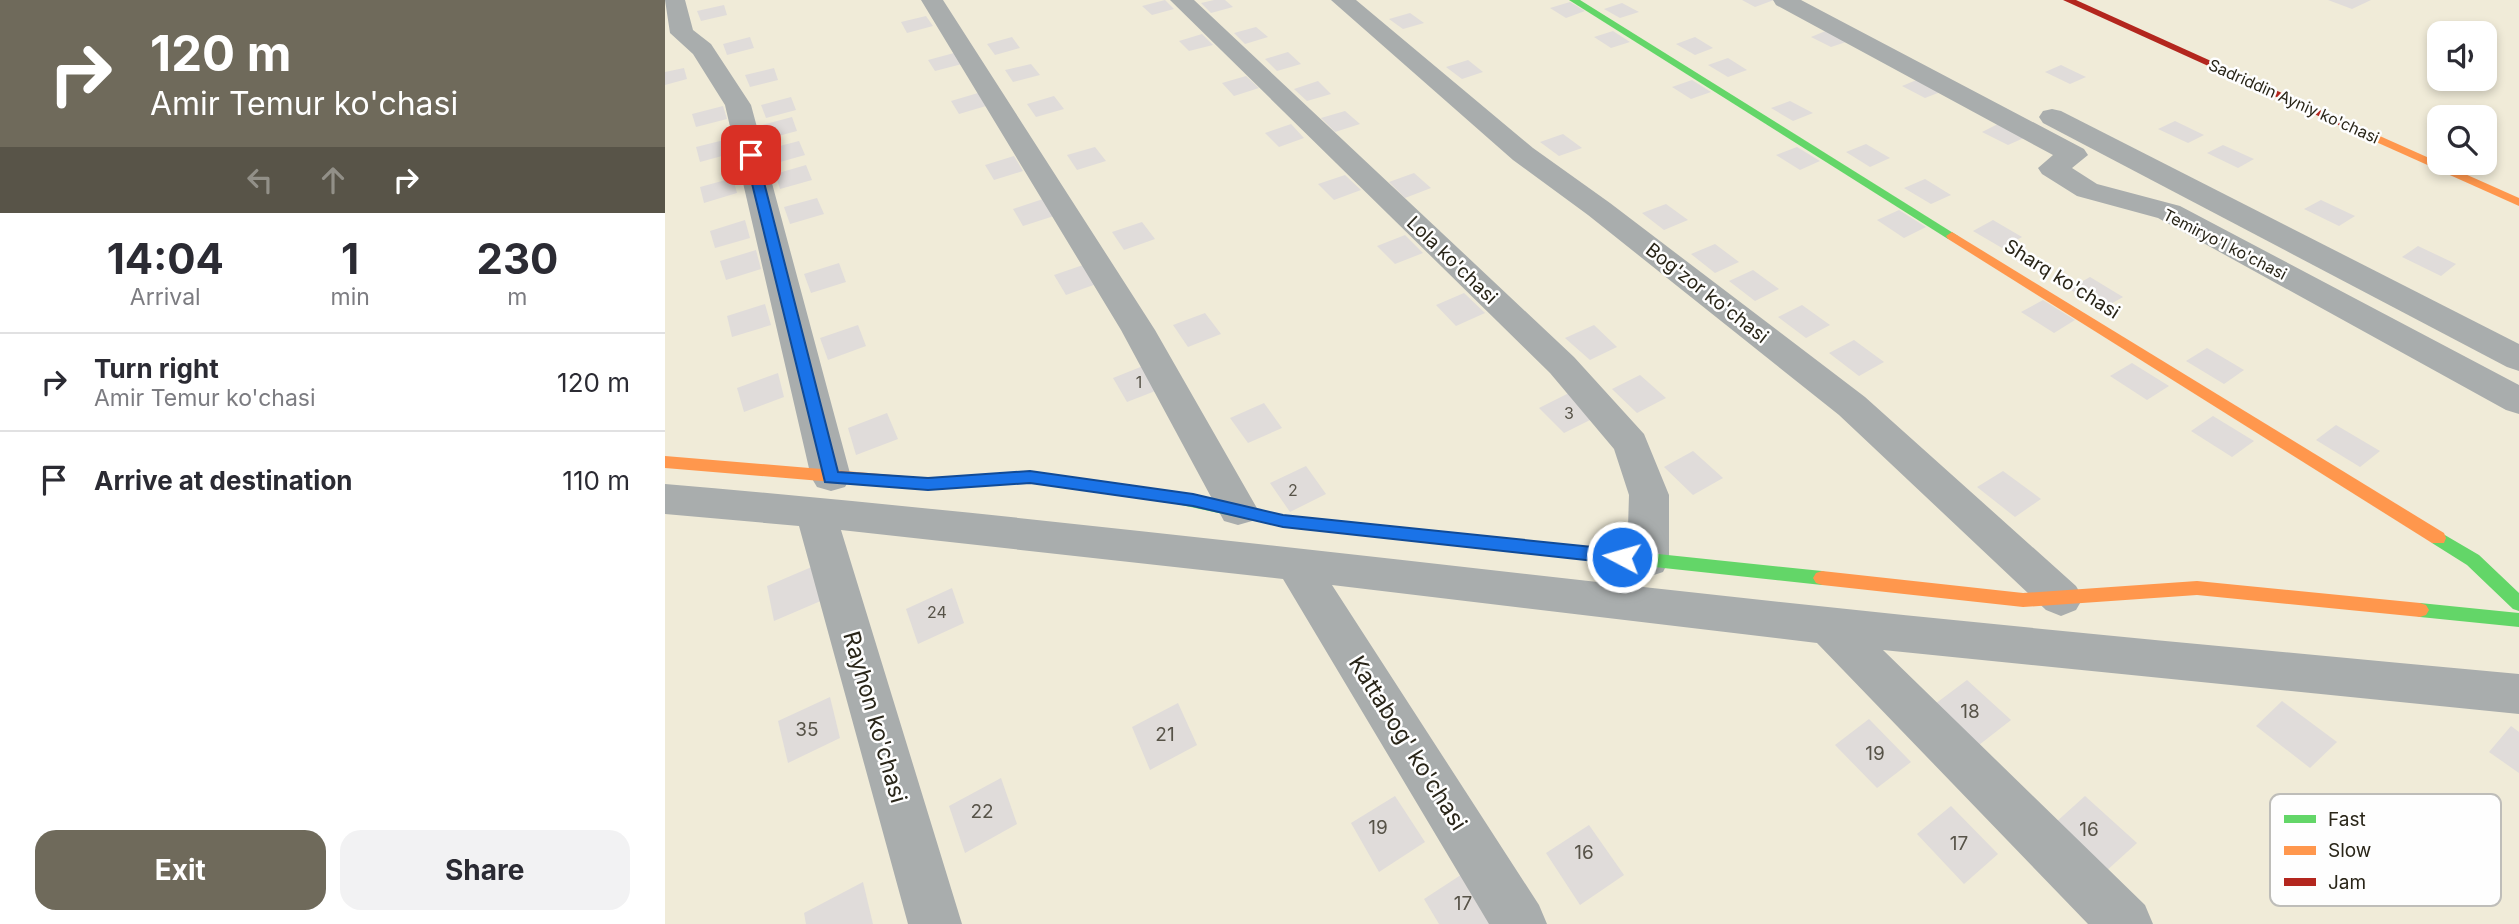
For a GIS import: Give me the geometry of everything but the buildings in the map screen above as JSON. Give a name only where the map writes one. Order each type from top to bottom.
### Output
[{"type":"street","name":"Rayhon ko'chasi","points":[[674,0],[683,33],[702,49],[739,105],[823,494],[935,924]]},
{"type":"street","points":[[932,0],[1138,330],[1238,510]]},
{"type":"street","name":"Lola ko'chasi","points":[[1181,0],[1562,365],[1631,444],[1649,495],[1648,560]]},
{"type":"street","name":"Bog'zor ko'chasi","points":[[1342,0],[1523,154],[1599,209],[1852,406],[2061,598]]},
{"type":"street","name":"Sharq ko'chasi","points":[[1574,0],[2473,560],[2519,604]]},
{"type":"street","name":"Temiryo'l ko'chasi","points":[[1784,0],[2074,155],[2052,168],[2087,190],[2169,212],[2519,401]]},
{"type":"street","name":"Sadriddin Ayniy ko'chasi","points":[[2068,0],[2519,202]]},
{"type":"street","points":[[1844,9],[2519,359]]},
{"type":"street","points":[[665,462],[823,494],[1295,563],[1829,626],[2519,694]]},
{"type":"street","points":[[665,499],[823,494],[1030,477],[1193,500],[1283,521],[2023,600],[2197,588],[2519,620]]},
{"type":"street","name":"Kattabog' ko'chasi","points":[[1295,563],[1520,924]]},
{"type":"street","points":[[1829,626],[2126,924]]},
{"type":"traffic: fast","points":[[1574,0],[1952,236]]},
{"type":"traffic: fast","points":[[1169,497],[1283,521],[1822,578]]},
{"type":"traffic: fast","points":[[2438,538],[2473,560],[2519,604]]},
{"type":"traffic: fast","points":[[2420,610],[2519,620]]},
{"type":"traffic: slow","points":[[2360,131],[2519,202]]},
{"type":"traffic: slow","points":[[1952,236],[2438,538]]},
{"type":"traffic: slow","points":[[665,462],[928,484],[1030,477],[1169,497]]},
{"type":"traffic: slow","points":[[1822,578],[2023,600],[2197,588],[2420,610]]},
{"type":"traffic: jam","points":[[2068,0],[2360,131]]},
{"type":"route","points":[[751,155],[831,477],[928,484],[1030,477],[1193,500],[1283,521],[1622,557]]}]
